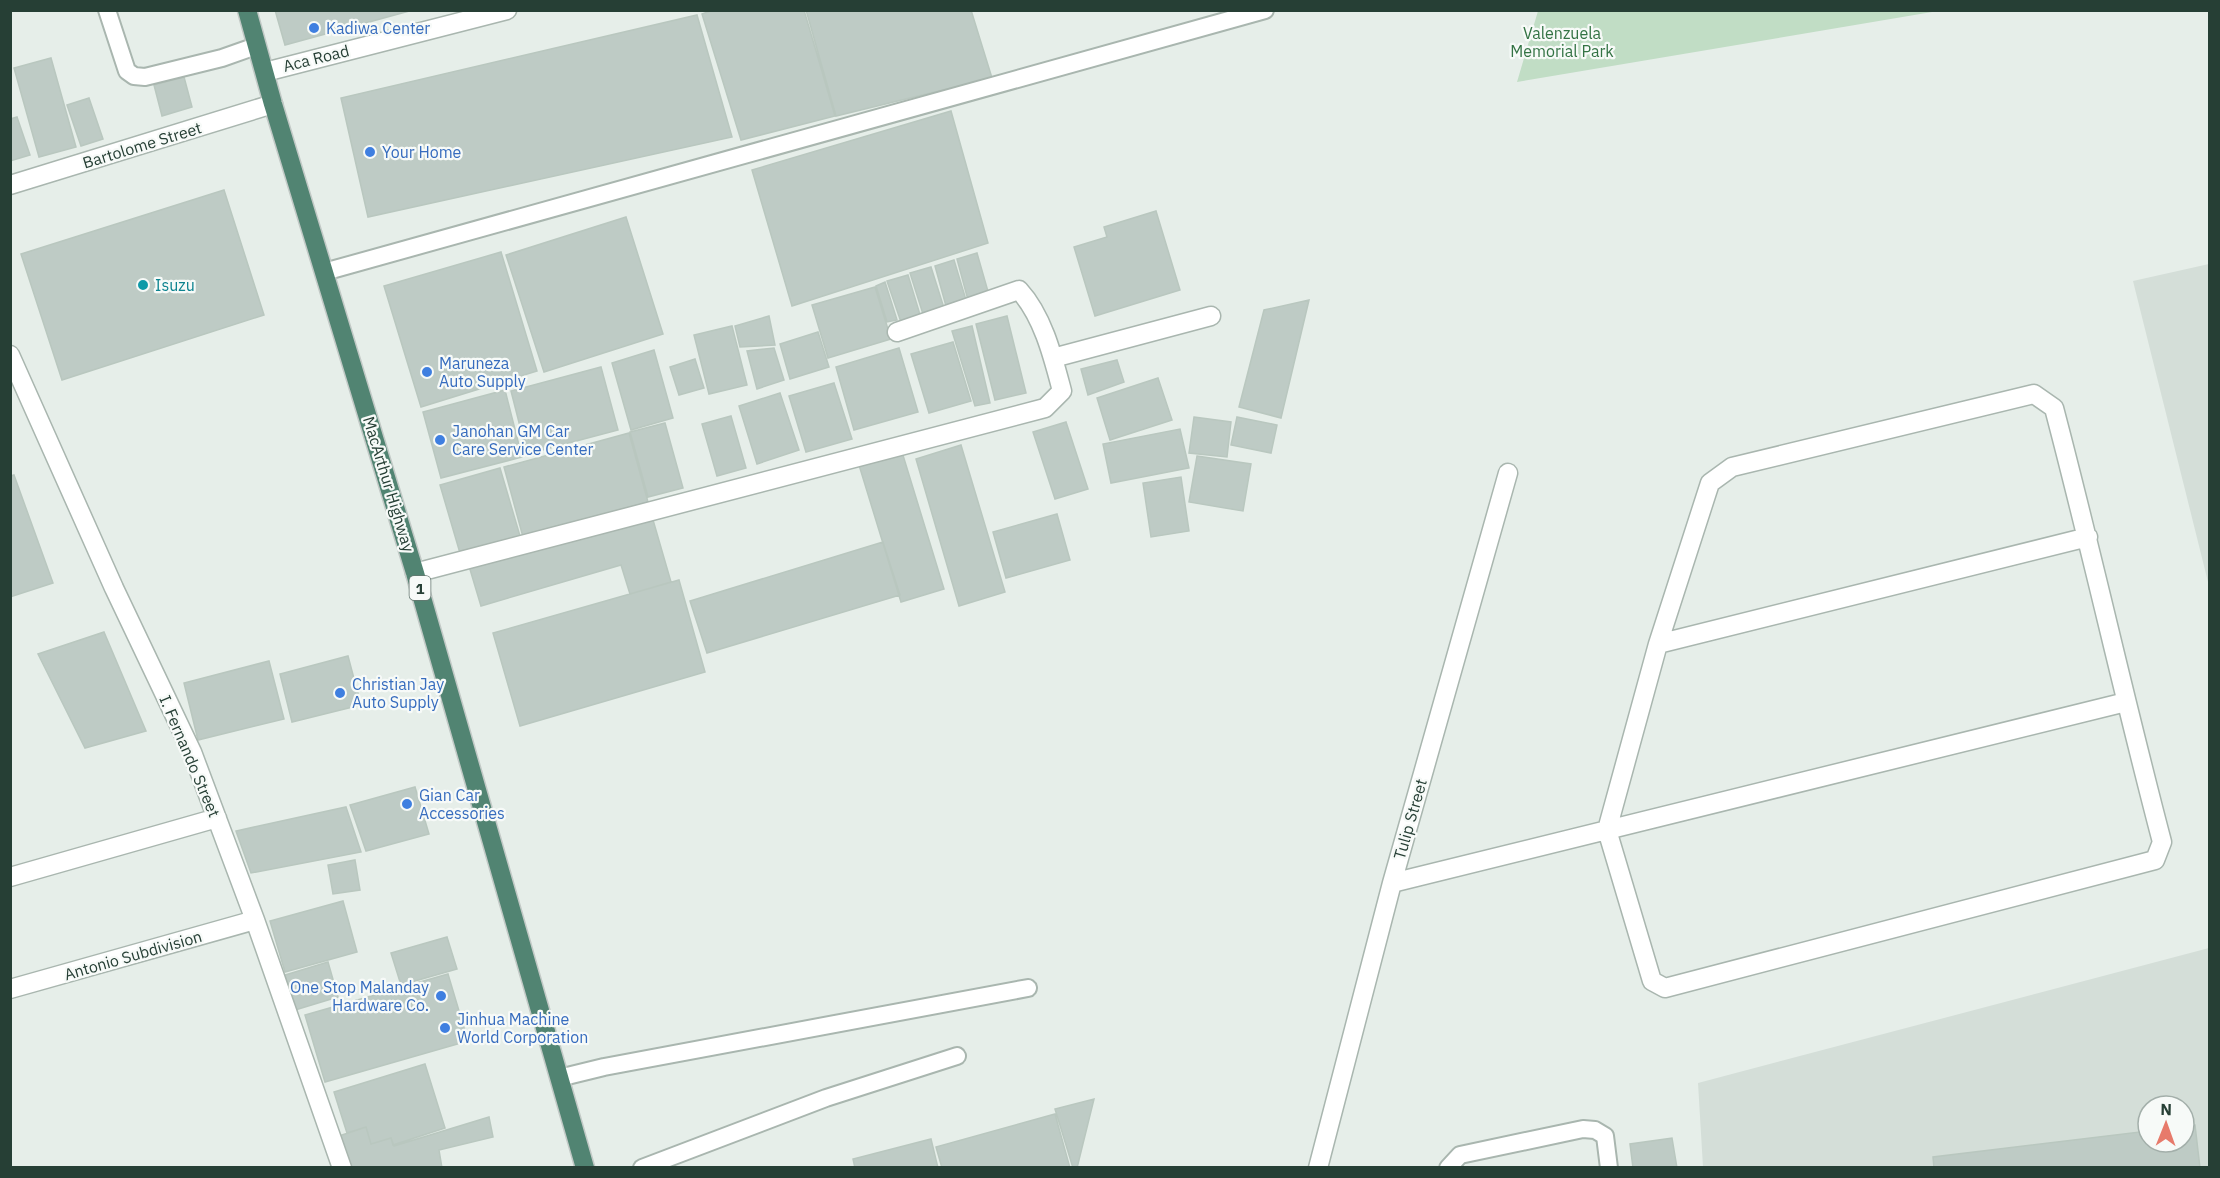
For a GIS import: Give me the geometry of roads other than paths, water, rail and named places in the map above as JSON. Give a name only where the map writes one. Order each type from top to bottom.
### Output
[{"type":"highway","name":"MacArthur Highway","points":[[247,10],[273,104],[415,573],[585,1167]]},
{"type":"street","name":"Aca Road","points":[[265,72],[507,10]]},
{"type":"street","name":"Bartolome Street","points":[[10,185],[273,104]]},
{"type":"street","points":[[415,573],[1046,408],[1062,391],[1053,358],[1030,302],[1019,290],[897,332]]},
{"type":"street","points":[[1053,358],[1211,316]]},
{"type":"street","name":"I. Fernando Street","points":[[10,355],[114,588],[192,752],[255,920],[342,1167]]},
{"type":"street","points":[[2034,394],[2054,408],[2088,537],[2126,702],[2162,842],[2154,861],[1665,988],[1652,981],[1607,830],[1658,644],[1710,483],[1732,467],[2034,394]]},
{"type":"street","name":"Tulip Street","points":[[1318,1167],[1392,883],[1508,473]]},
{"type":"street","points":[[1658,644],[2088,537]]},
{"type":"street","points":[[1392,883],[2126,702]]},
{"type":"street","points":[[10,877],[217,818]]},
{"type":"street","name":"Antonio Subdivision","points":[[10,990],[255,920]]},
{"type":"lane","points":[[107,10],[127,71],[135,76],[145,77],[222,58],[256,46]]},
{"type":"lane","points":[[324,272],[1265,10]]},
{"type":"lane","points":[[559,1078],[604,1067],[1028,988]]},
{"type":"lane","points":[[642,1167],[826,1098],[957,1056]]},
{"type":"lane","points":[[1448,1167],[1460,1155],[1583,1129],[1595,1130],[1605,1136],[1609,1167]]},
{"type":"place","name":"Kadiwa Center","points":[[314,28]]},
{"type":"place","name":"Your Home","points":[[370,152]]},
{"type":"place","name":"Isuzu","points":[[143,285]]},
{"type":"place","name":"Maruneza Auto Supply","points":[[427,372]]},
{"type":"place","name":"Janohan GM Car Care Service Center","points":[[440,440]]},
{"type":"place","name":"Christian Jay Auto Supply","points":[[340,693]]},
{"type":"place","name":"Gian Car Accessories","points":[[407,804]]},
{"type":"place","name":"One Stop Malanday Hardware Co.","points":[[441,996]]},
{"type":"place","name":"Jinhua Machine World Corporation","points":[[445,1028]]},
{"type":"park label","name":"Valenzuela Memorial Park","points":[[1562,42]]}]
